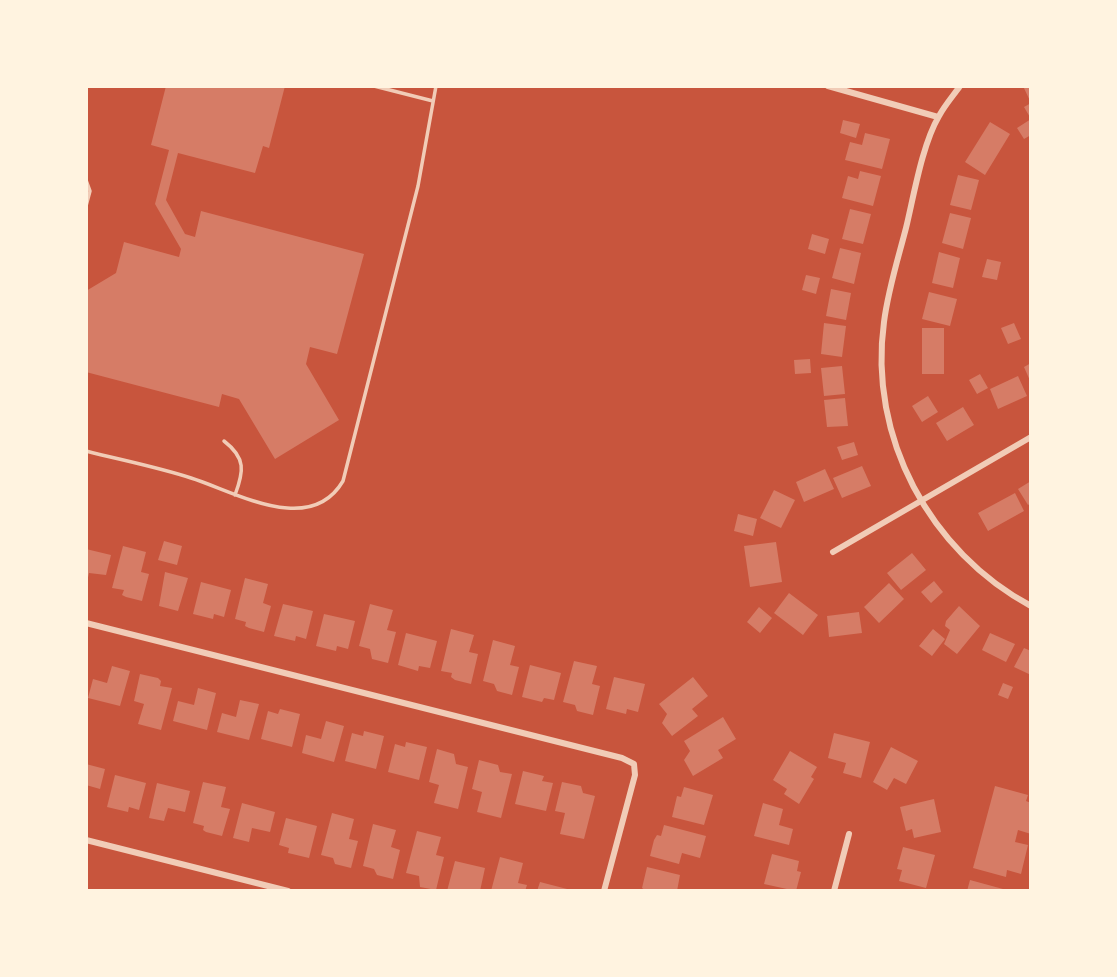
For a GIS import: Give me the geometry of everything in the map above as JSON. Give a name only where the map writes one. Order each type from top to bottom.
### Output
[{"type":"street","points":[[828,86],[937,117]]},
{"type":"street","points":[[960,86],[937,117],[898,259],[884,323],[883,392],[900,461],[921,500],[961,553],[1005,591],[1031,606]]},
{"type":"street","points":[[833,552],[1031,437]]},
{"type":"street","points":[[86,623],[622,758],[634,764],[635,775],[604,891]]},
{"type":"street","points":[[834,891],[849,834]]},
{"type":"street","points":[[86,840],[288,891]]},
{"type":"lane","points":[[374,86],[433,101]]},
{"type":"lane","points":[[86,451],[191,478],[235,495],[287,509],[307,507],[334,496],[343,481],[418,186],[436,86]]},
{"type":"lane","points":[[86,180],[90,191],[86,206]]},
{"type":"lane","points":[[224,441],[237,450],[242,461],[243,472],[235,495]]},
{"type":"building","points":[[166,86],[285,86],[269,148],[263,146],[255,173],[178,153],[166,200],[185,234],[195,237],[201,211],[364,254],[337,354],[310,347],[306,364],[339,420],[275,459],[239,399],[222,394],[219,407],[86,372],[86,291],[116,273],[124,242],[179,257],[181,249],[155,204],[169,150],[151,145]]},
{"type":"building","points":[[1023,86],[1031,86],[1031,103]]},
{"type":"building","points":[[1031,103],[1031,119],[1024,107]]},
{"type":"building","points":[[1031,119],[1031,135],[1024,139],[1017,128]]},
{"type":"building","points":[[843,120],[860,124],[856,138],[840,133]]},
{"type":"building","points":[[990,122],[1010,134],[985,175],[965,162]]},
{"type":"building","points":[[865,133],[890,139],[882,169],[845,160],[850,142],[862,145]]},
{"type":"building","points":[[860,171],[881,176],[873,206],[842,198],[848,176],[858,179]]},
{"type":"building","points":[[958,175],[979,180],[971,210],[950,205]]},
{"type":"building","points":[[850,209],[871,214],[863,244],[842,239]]},
{"type":"building","points":[[950,213],[971,218],[963,249],[942,243]]},
{"type":"building","points":[[812,234],[829,239],[825,254],[808,249]]},
{"type":"building","points":[[840,248],[861,253],[854,284],[832,278]]},
{"type":"building","points":[[939,252],[960,258],[953,288],[932,283]]},
{"type":"building","points":[[987,259],[1001,262],[997,280],[982,277]]},
{"type":"building","points":[[806,275],[820,278],[816,294],[802,290]]},
{"type":"building","points":[[831,289],[851,293],[846,320],[826,316]]},
{"type":"building","points":[[929,292],[957,299],[950,326],[922,319]]},
{"type":"building","points":[[824,323],[846,326],[842,357],[821,354]]},
{"type":"building","points":[[1014,323],[1021,339],[1008,344],[1001,328]]},
{"type":"building","points":[[922,328],[944,328],[944,374],[922,374]]},
{"type":"building","points":[[810,359],[811,373],[795,374],[794,360]]},
{"type":"building","points":[[1031,363],[1031,383],[1024,367]]},
{"type":"building","points":[[842,366],[845,394],[824,396],[821,368]]},
{"type":"building","points":[[980,374],[988,388],[977,394],[969,380]]},
{"type":"building","points":[[1018,376],[1027,396],[998,409],[990,389]]},
{"type":"building","points":[[928,396],[938,412],[922,422],[912,406]]},
{"type":"building","points":[[845,398],[848,426],[827,427],[824,400]]},
{"type":"building","points":[[963,407],[974,425],[947,441],[936,423]]},
{"type":"building","points":[[854,442],[858,455],[842,460],[837,447]]},
{"type":"building","points":[[862,466],[871,486],[842,498],[833,478]]},
{"type":"building","points":[[825,469],[834,489],[804,502],[796,482]]},
{"type":"building","points":[[1031,481],[1031,503],[1028,505],[1018,489]]},
{"type":"building","points":[[774,490],[795,500],[781,528],[760,518]]},
{"type":"building","points":[[1015,493],[1024,511],[988,531],[978,513]]},
{"type":"building","points":[[738,514],[757,519],[753,536],[734,531]]},
{"type":"building","points":[[164,541],[182,546],[177,565],[158,560]]},
{"type":"building","points":[[776,542],[782,582],[750,587],[744,546]]},
{"type":"building","points":[[123,546],[146,552],[141,572],[149,574],[142,601],[122,595],[124,590],[112,588]]},
{"type":"building","points":[[86,549],[111,555],[106,575],[89,573],[87,582]]},
{"type":"building","points":[[912,553],[926,570],[901,590],[887,573]]},
{"type":"building","points":[[165,572],[188,578],[178,611],[159,606]]},
{"type":"building","points":[[245,578],[268,584],[263,603],[271,606],[264,632],[249,628],[245,626],[246,622],[235,619]]},
{"type":"building","points":[[934,581],[943,592],[931,603],[921,592]]},
{"type":"building","points":[[201,582],[231,590],[224,617],[214,614],[213,619],[193,614]]},
{"type":"building","points":[[889,583],[904,599],[879,623],[864,607]]},
{"type":"building","points":[[789,593],[818,615],[803,635],[774,613]]},
{"type":"building","points":[[283,604],[313,611],[306,639],[296,636],[295,641],[274,636]]},
{"type":"building","points":[[370,604],[393,610],[387,630],[396,632],[388,663],[372,659],[370,649],[359,646]]},
{"type":"building","points":[[959,606],[980,626],[957,654],[944,644],[950,630],[945,626],[946,621]]},
{"type":"building","points":[[759,607],[772,618],[760,633],[747,622]]},
{"type":"building","points":[[859,612],[862,633],[829,637],[827,616]]},
{"type":"building","points":[[324,614],[355,621],[348,649],[337,646],[336,651],[316,646]]},
{"type":"building","points":[[451,629],[474,635],[469,652],[478,654],[471,684],[455,680],[451,677],[452,673],[441,671]]},
{"type":"building","points":[[933,629],[945,639],[932,656],[919,646]]},
{"type":"building","points":[[406,633],[437,641],[430,668],[419,666],[418,671],[398,665]]},
{"type":"building","points":[[990,633],[1015,644],[1006,662],[982,650]]},
{"type":"building","points":[[493,640],[515,646],[510,665],[519,667],[512,695],[497,691],[494,684],[483,681]]},
{"type":"building","points":[[1024,648],[1031,651],[1031,675],[1014,667]]},
{"type":"building","points":[[574,661],[597,666],[592,684],[600,686],[593,715],[577,711],[575,705],[563,702]]},
{"type":"building","points":[[530,665],[561,673],[554,700],[544,698],[542,702],[522,697]]},
{"type":"building","points":[[112,666],[130,671],[120,706],[88,698],[93,679],[107,683]]},
{"type":"building","points":[[140,674],[158,678],[161,681],[160,686],[172,688],[161,730],[138,724],[144,704],[134,701]]},
{"type":"building","points":[[614,677],[645,684],[638,712],[627,709],[626,714],[606,709]]},
{"type":"building","points":[[693,677],[708,696],[692,709],[698,716],[672,736],[662,723],[667,714],[659,704]]},
{"type":"building","points":[[1003,683],[1013,687],[1008,699],[998,695]]},
{"type":"building","points":[[198,688],[216,693],[207,730],[173,721],[178,701],[194,705]]},
{"type":"building","points":[[240,700],[259,704],[249,740],[217,732],[222,713],[236,717]]},
{"type":"building","points":[[280,709],[300,714],[292,747],[261,739],[268,711],[278,714]]},
{"type":"building","points":[[723,717],[736,739],[718,750],[723,758],[693,776],[684,760],[690,751],[684,741]]},
{"type":"building","points":[[326,721],[344,726],[334,762],[302,753],[306,735],[321,739]]},
{"type":"building","points":[[364,731],[384,736],[376,769],[345,761],[352,733],[363,736]]},
{"type":"building","points":[[834,733],[870,742],[861,778],[843,773],[846,763],[828,758]]},
{"type":"building","points":[[406,742],[427,747],[419,780],[388,772],[395,744],[405,747]]},
{"type":"building","points":[[891,747],[918,761],[906,784],[894,778],[887,790],[873,782]]},
{"type":"building","points":[[437,749],[454,754],[456,764],[468,767],[458,809],[434,803],[439,785],[429,782]]},
{"type":"building","points":[[790,751],[817,767],[811,777],[814,779],[799,804],[784,794],[787,789],[773,780]]},
{"type":"building","points":[[479,760],[498,765],[500,772],[512,774],[501,818],[477,812],[482,792],[472,789]]},
{"type":"building","points":[[86,764],[105,769],[100,789],[86,785]]},
{"type":"building","points":[[523,771],[544,776],[542,781],[553,783],[546,811],[515,804]]},
{"type":"building","points":[[115,775],[146,783],[139,810],[129,807],[128,812],[107,807]]},
{"type":"building","points":[[203,782],[226,787],[221,807],[230,809],[222,836],[206,832],[203,830],[204,826],[193,823]]},
{"type":"building","points":[[562,782],[581,786],[583,793],[595,796],[584,839],[560,834],[565,813],[555,811]]},
{"type":"building","points":[[157,783],[190,791],[185,812],[168,808],[164,821],[149,818]]},
{"type":"building","points":[[995,786],[1028,795],[1026,801],[1031,803],[1031,834],[1018,830],[1015,842],[1028,845],[1021,874],[1007,870],[1006,877],[973,868]]},
{"type":"building","points":[[684,787],[713,795],[704,825],[672,817],[677,796],[681,797]]},
{"type":"building","points":[[934,799],[941,832],[914,838],[912,829],[906,831],[900,807]]},
{"type":"building","points":[[242,803],[275,812],[270,832],[252,828],[249,842],[233,838]]},
{"type":"building","points":[[763,803],[783,809],[779,825],[793,829],[789,845],[754,836]]},
{"type":"building","points":[[332,813],[354,819],[349,839],[358,841],[351,868],[335,864],[333,858],[321,855]]},
{"type":"building","points":[[286,818],[317,826],[309,858],[288,853],[289,848],[279,845]]},
{"type":"building","points":[[373,824],[396,830],[391,847],[400,850],[393,879],[377,875],[374,869],[363,866]]},
{"type":"building","points":[[664,825],[706,836],[700,858],[682,853],[679,864],[650,856],[654,840],[657,835],[661,836]]},
{"type":"building","points":[[417,831],[441,837],[436,855],[444,857],[436,890],[420,887],[419,876],[406,873]]},
{"type":"building","points":[[903,847],[935,855],[926,888],[899,881],[902,870],[897,869]]},
{"type":"building","points":[[772,854],[799,861],[797,871],[801,872],[796,891],[764,884]]},
{"type":"building","points":[[500,857],[523,863],[518,883],[527,885],[525,891],[491,891]]},
{"type":"building","points":[[455,861],[485,868],[480,891],[447,891]]},
{"type":"building","points":[[647,867],[680,875],[677,891],[646,891],[642,888]]},
{"type":"building","points":[[970,880],[1003,889],[967,891]]},
{"type":"building","points":[[540,882],[571,890],[571,891],[537,891]]}]
